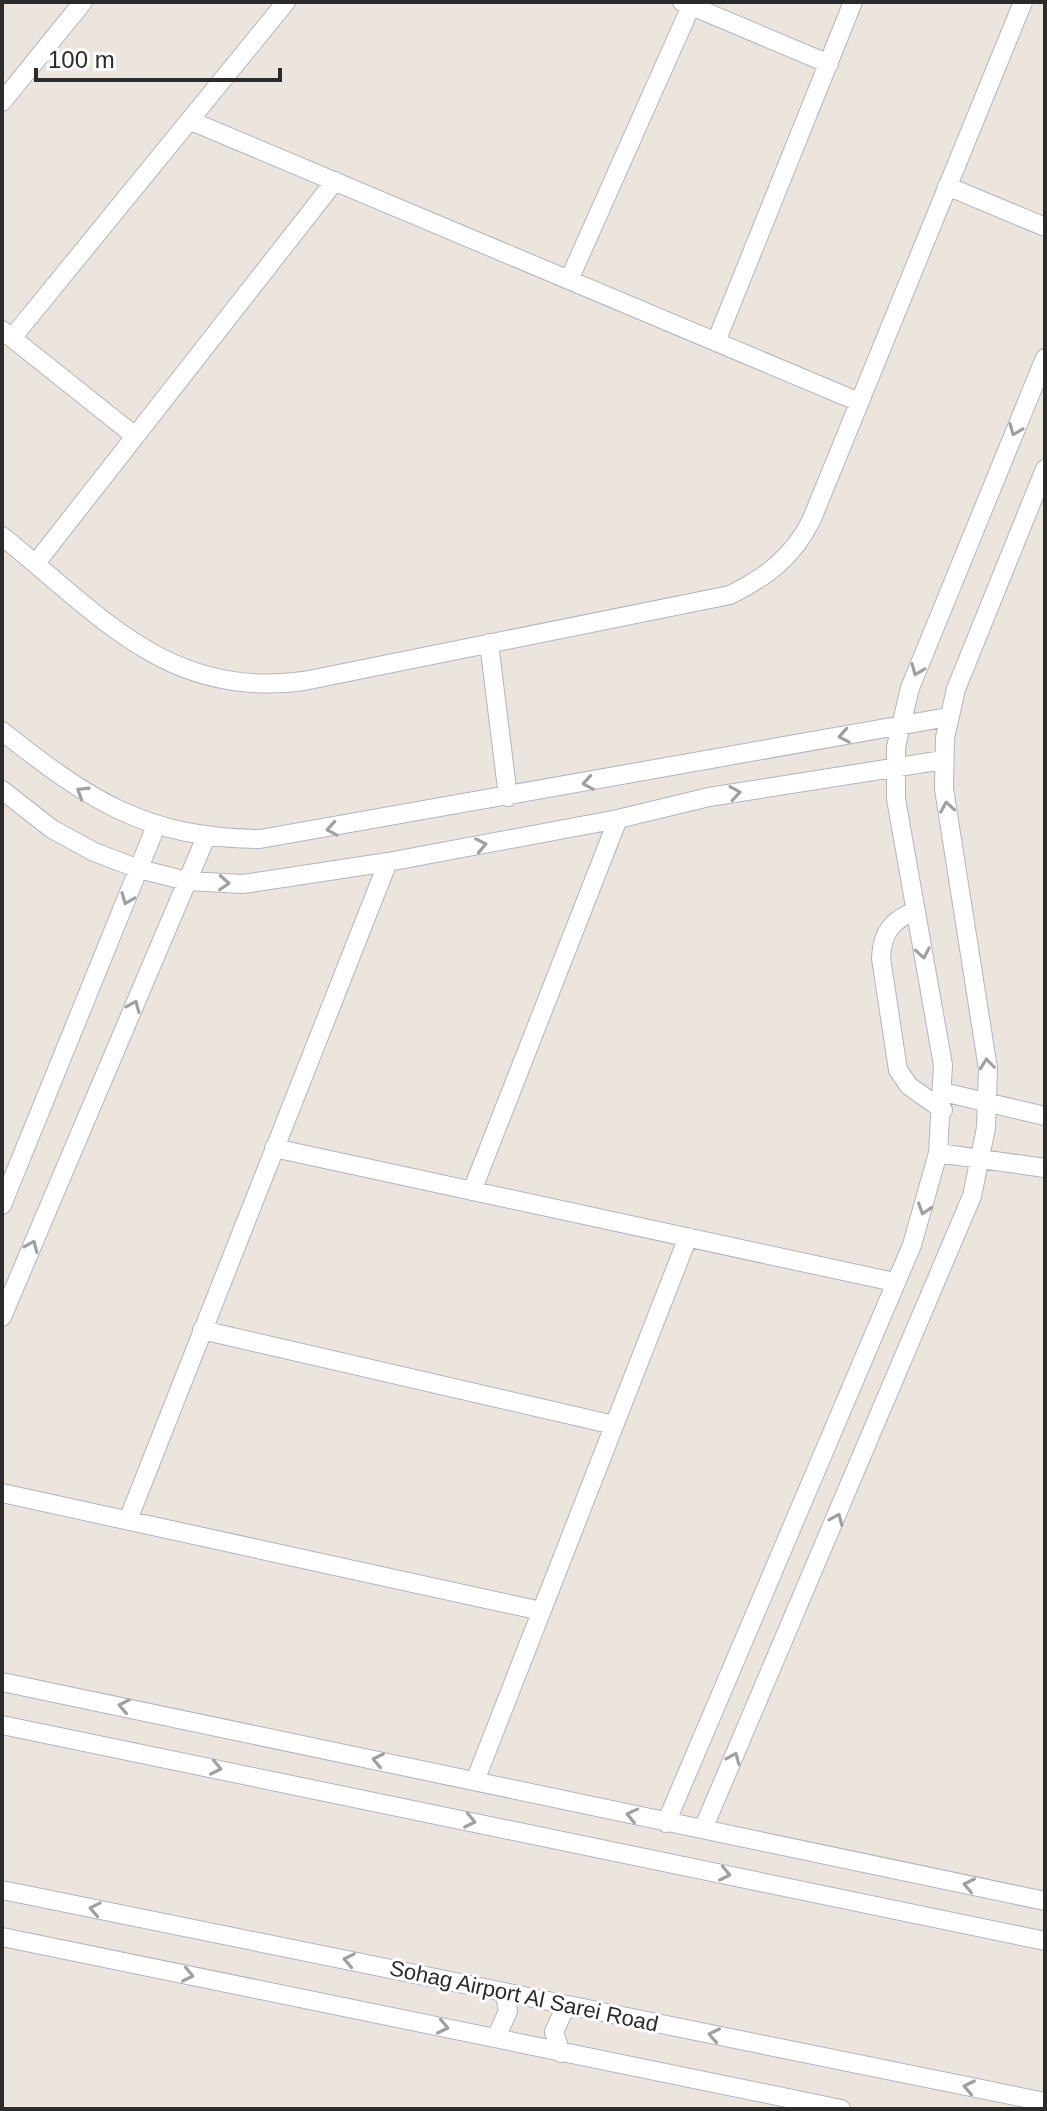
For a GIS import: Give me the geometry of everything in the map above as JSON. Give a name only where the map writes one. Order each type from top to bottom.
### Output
[{"type":"street","points":[[2,102],[83,2]]},
{"type":"street","points":[[135,436],[7,334],[191,121],[286,2]]},
{"type":"street","points":[[716,342],[853,2]]},
{"type":"street","points":[[2,536],[142,649],[170,665],[220,681],[276,685],[730,595],[756,583],[778,566],[808,527],[1023,2]]},
{"type":"street","points":[[569,280],[686,4],[829,64]]},
{"type":"street","points":[[191,121],[859,402]]},
{"type":"street","points":[[36,563],[335,181]]},
{"type":"street","points":[[947,186],[1045,227]]},
{"type":"street","points":[[666,1823],[925,1206],[938,1153],[943,1065],[896,799],[895,769],[900,726],[910,688],[1045,358]]},
{"type":"street","points":[[703,1829],[959,1234],[982,1156],[988,1069],[944,789],[943,760],[948,717],[956,689],[1045,469]]},
{"type":"street","points":[[489,643],[508,797]]},
{"type":"street","points":[[2,731],[73,786],[104,805],[156,826],[206,837],[260,839],[297,835],[948,717]]},
{"type":"street","points":[[2,790],[52,829],[94,852],[139,869],[187,881],[243,884],[388,862],[618,819],[709,797],[943,760]]},
{"type":"street","points":[[472,1191],[618,819]]},
{"type":"street","points":[[2,1205],[156,826]]},
{"type":"street","points":[[2,1317],[206,837]]},
{"type":"street","points":[[128,1520],[388,862]]},
{"type":"street","points":[[916,911],[901,916],[889,927],[882,942],[881,958],[898,1070],[909,1086],[943,1101],[988,1100],[1045,1116]]},
{"type":"street","points":[[274,1148],[894,1282]]},
{"type":"street","points":[[938,1153],[982,1156],[1045,1168]]},
{"type":"street","points":[[475,1781],[688,1237]]},
{"type":"street","points":[[202,1330],[614,1425]]},
{"type":"street","points":[[2,1493],[541,1611]]},
{"type":"street","points":[[2,1682],[1045,1901]]},
{"type":"street","points":[[2,1725],[1045,1941]]},
{"type":"street","name":"Sohag Airport Al Sarei Road","points":[[2,1890],[1045,2102]]},
{"type":"street","points":[[2,1937],[841,2109]]},
{"type":"street","points":[[496,2038],[508,2011],[504,1992]]},
{"type":"street","points":[[561,2053],[554,2032],[563,2012],[572,2006]]}]
